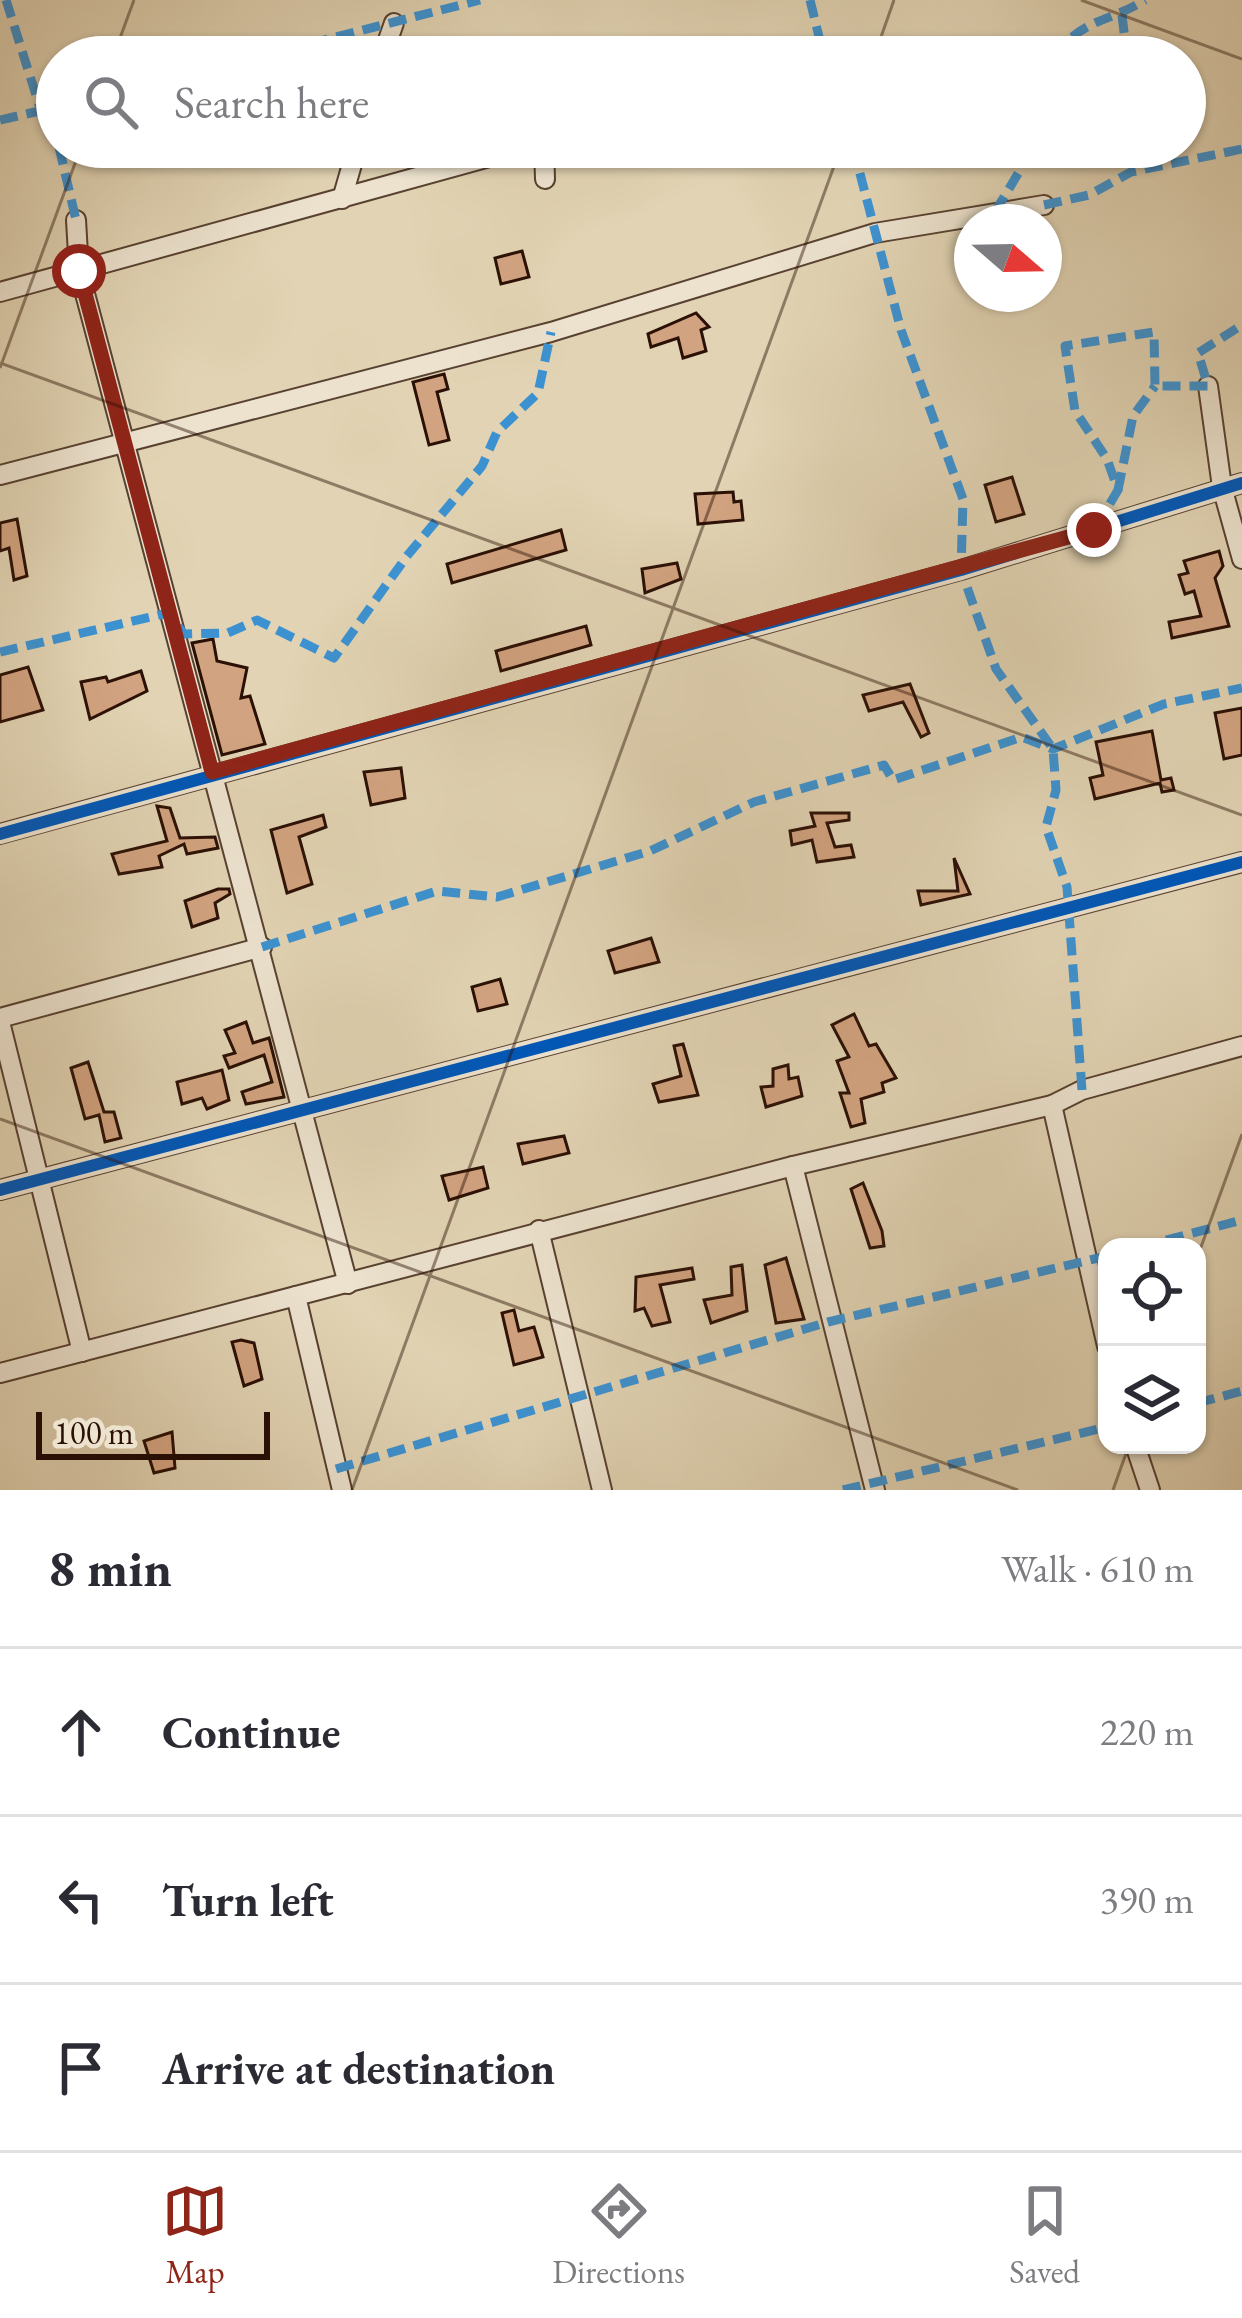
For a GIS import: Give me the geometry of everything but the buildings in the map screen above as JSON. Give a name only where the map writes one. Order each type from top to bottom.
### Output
[{"type":"street","points":[[389,36],[394,23]]},
{"type":"street","points":[[342,199],[351,168]]},
{"type":"street","points":[[0,292],[452,168]]},
{"type":"street","points":[[544,168],[544,179]]},
{"type":"street","points":[[76,220],[79,271],[262,946],[348,1284]]},
{"type":"street","points":[[0,475],[550,332],[874,233],[954,220]]},
{"type":"street","points":[[1208,386],[1232,485],[1242,559]]},
{"type":"street","points":[[0,833],[961,570],[1232,485]]},
{"type":"street","points":[[0,1190],[1242,862]]},
{"type":"street","points":[[82,1352],[0,1020],[262,946]]},
{"type":"street","points":[[0,1373],[793,1166],[1052,1105],[1082,1090],[1242,1046]]},
{"type":"street","points":[[1052,1105],[1098,1307]]},
{"type":"street","points":[[793,1166],[875,1490]]},
{"type":"street","points":[[538,1231],[602,1490]]},
{"type":"street","points":[[296,1296],[342,1490]]},
{"type":"street","points":[[1139,1454],[1150,1490]]},
{"type":"marked path","points":[[6,0],[36,95]]},
{"type":"marked path","points":[[340,36],[480,0]]},
{"type":"marked path","points":[[810,0],[819,36]]},
{"type":"marked path","points":[[1074,36],[1145,0]]},
{"type":"marked path","points":[[1122,15],[1124,36]]},
{"type":"marked path","points":[[0,120],[36,112]]},
{"type":"marked path","points":[[1206,156],[1242,149]]},
{"type":"marked path","points":[[64,168],[76,220]]},
{"type":"marked path","points":[[859,168],[901,330],[963,499],[961,570],[996,669],[1053,749],[1056,790],[1046,827],[1067,887],[1082,1090]]},
{"type":"marked path","points":[[1000,204],[1021,168]]},
{"type":"marked path","points":[[1048,204],[1089,195],[1131,172],[1150,168]]},
{"type":"marked path","points":[[1096,527],[1118,490],[1107,459],[1075,411],[1065,346],[1154,332],[1155,386],[1208,386],[1198,353],[1242,325]]},
{"type":"marked path","points":[[0,652],[168,613],[184,634],[228,633],[257,620],[334,658],[407,556],[482,466],[497,432],[538,393],[551,332]]},
{"type":"marked path","points":[[1118,490],[1133,416],[1155,386]]},
{"type":"marked path","points":[[262,947],[437,891],[497,897],[650,851],[754,802],[884,765],[893,780],[1022,737],[1053,749],[1164,704],[1242,688]]},
{"type":"marked path","points":[[1174,1238],[1242,1220]]},
{"type":"marked path","points":[[336,1469],[828,1322],[1098,1258]]},
{"type":"marked path","points":[[1206,1401],[1242,1391]]},
{"type":"marked path","points":[[843,1490],[1098,1429]]},
{"type":"cycle path","points":[[0,834],[961,570],[1242,483]]},
{"type":"cycle path","points":[[0,1190],[1242,862]]},
{"type":"route","points":[[79,271],[212,772],[1094,530]]}]
